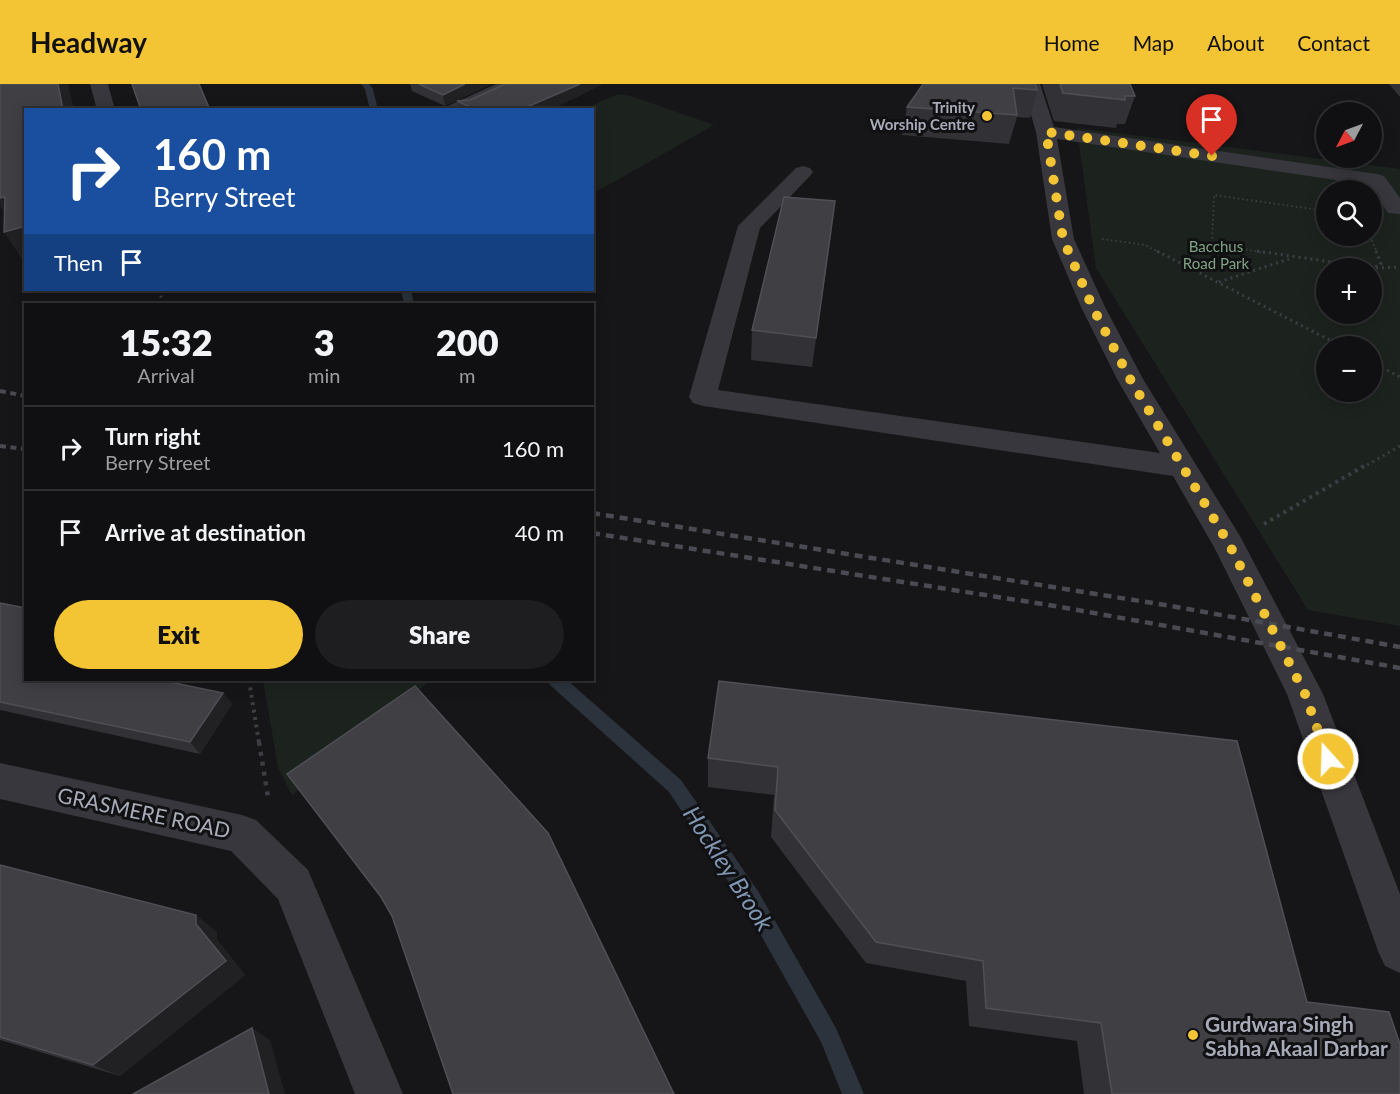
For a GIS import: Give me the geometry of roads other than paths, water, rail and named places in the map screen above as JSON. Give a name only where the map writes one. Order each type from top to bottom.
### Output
[{"type":"street","points":[[99,84],[105,108]]},
{"type":"street","points":[[459,108],[511,84]]},
{"type":"street","points":[[1031,84],[1046,132],[1063,239],[1093,308],[1130,379],[1229,544],[1305,694],[1400,951]]},
{"type":"street","points":[[1046,132],[1377,180],[1396,208]]},
{"type":"street","points":[[803,172],[749,226],[703,398],[1184,467]]},
{"type":"street","name":"GRASMERE ROAD","points":[[0,781],[242,834],[293,885],[379,1094]]},
{"type":"waterway","name":"Hockley Brook","points":[[365,84],[369,89],[374,108]]},
{"type":"waterway","name":"Hockley Brook","points":[[406,291],[409,303]]},
{"type":"waterway","name":"Hockley Brook","points":[[557,681],[675,786],[751,898],[829,1035],[853,1094]]},
{"type":"railway","points":[[0,391],[24,396]]},
{"type":"railway","points":[[0,446],[24,449]]},
{"type":"railway","points":[[594,513],[1171,606],[1400,647]]},
{"type":"railway","points":[[594,533],[1055,606],[1400,668]]},
{"type":"place","name":"Trinity Worship Centre","points":[[987,116]]},
{"type":"place","name":"Gurdwara Singh Sabha Akaal Darbar","points":[[1193,1035]]},
{"type":"park label","name":"Bacchus Road Park","points":[[1216,254]]}]
